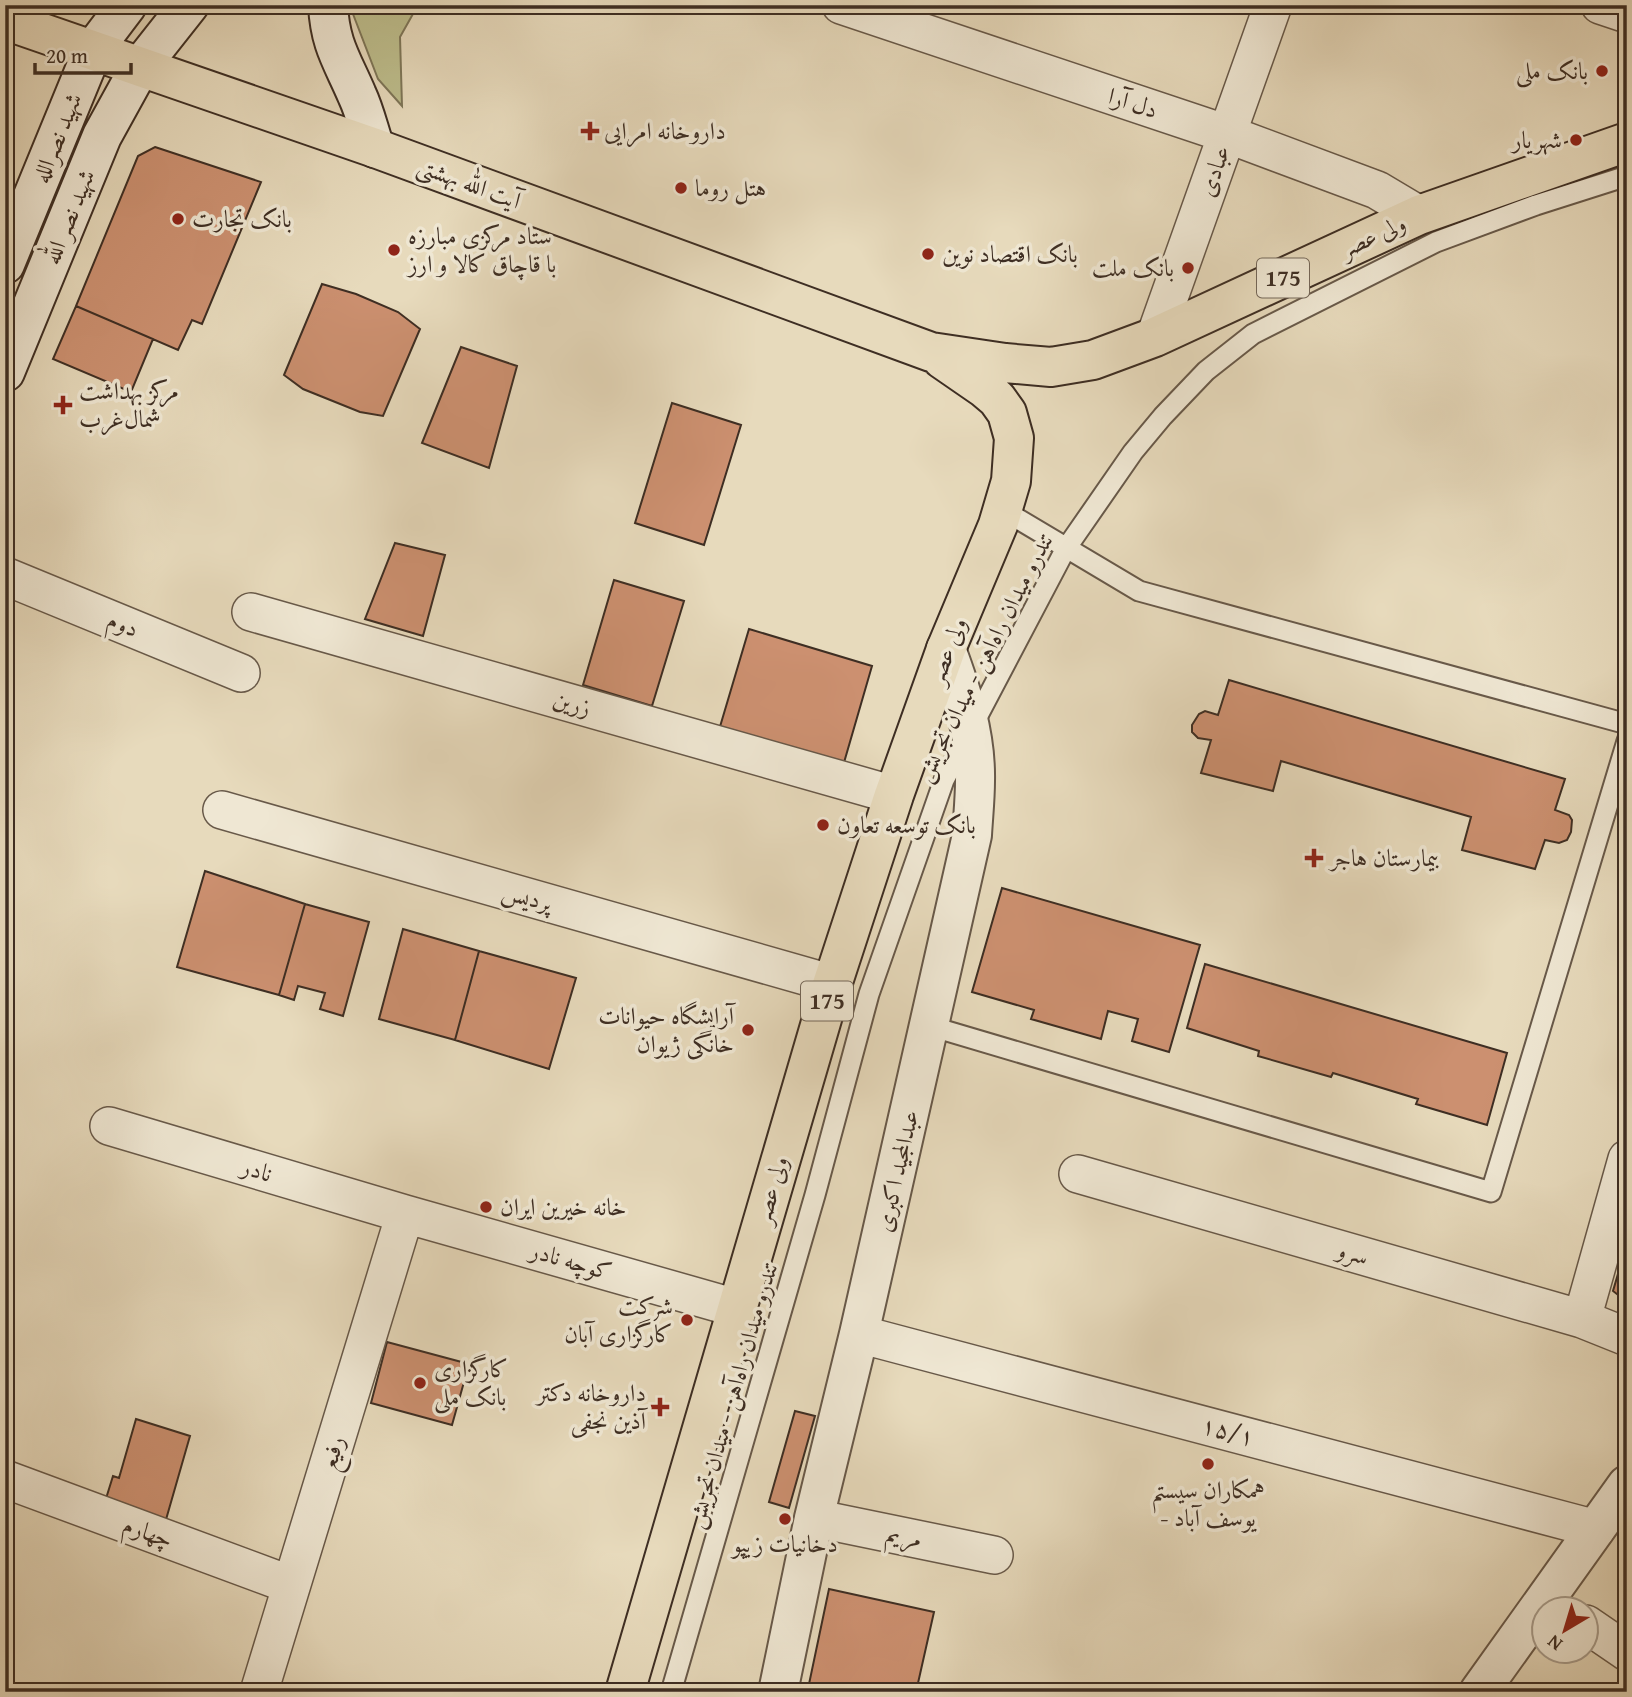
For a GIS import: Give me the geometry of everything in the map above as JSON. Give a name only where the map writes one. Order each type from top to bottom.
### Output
[{"type":"main road","name":"آیت الله بهشتی","points":[[5,20],[375,148],[931,352]]},
{"type":"main road","name":"ولی عصر","points":[[931,352],[1051,367],[1093,360],[1155,337],[1419,215],[1627,142]]},
{"type":"main road","name":"ولی عصر","points":[[625,1692],[833,984],[894,795],[947,649],[1003,510],[1013,463],[1014,438],[1007,413],[984,387],[931,352]]},
{"type":"street","name":"شهید نصرالله","points":[[5,264],[93,50],[127,5]]},
{"type":"street","name":"شهید نصر الله","points":[[5,372],[102,136],[140,67],[188,5]]},
{"type":"street","points":[[328,5],[332,42],[358,96],[375,148]]},
{"type":"street","name":"دل آرا","points":[[841,5],[1227,134],[1377,190],[1419,215]]},
{"type":"street","name":"عبادی","points":[[1155,337],[1273,5]]},
{"type":"street","points":[[1600,5],[1627,14]]},
{"type":"street","name":"دوم","points":[[5,576],[241,673]]},
{"type":"street","name":"زرین","points":[[251,612],[894,795]]},
{"type":"street","name":"عبدالمجید اکبری","points":[[778,1692],[814,1518],[859,1334],[972,835],[975,780],[971,728],[947,649]]},
{"type":"street","name":"پردیس","points":[[222,810],[833,984]]},
{"type":"street","name":"نادر","points":[[109,1126],[405,1214]]},
{"type":"street","points":[[1582,1319],[1627,1159]]},
{"type":"street","name":"سرو","points":[[1078,1174],[1582,1319],[1627,1337]]},
{"type":"street","name":"کوچه نادر","points":[[405,1214],[736,1308]]},
{"type":"street","name":"رفیع","points":[[259,1692],[405,1214]]},
{"type":"street","name":"۱۵/۱","points":[[859,1334],[1596,1529]]},
{"type":"street","name":"چهارم","points":[[5,1479],[291,1585]]},
{"type":"street","points":[[1561,1596],[1596,1529],[1627,1485]]},
{"type":"street","name":"مریم","points":[[814,1518],[994,1555]]},
{"type":"street","points":[[1600,1633],[1627,1652]]},
{"type":"street","points":[[1479,1692],[1530,1634]]},
{"type":"lane","name":"تندرو میدان راه‌آهن - میدان تجریش","points":[[671,1692],[815,1195],[869,994],[944,780],[1065,550],[1163,416],[1206,371],[1253,334],[1436,243],[1536,205],[1627,176]]},
{"type":"lane","points":[[1003,510],[1139,591],[1627,724]]},
{"type":"lane","points":[[930,1026],[1491,1192],[1627,741]]},
{"type":"green space","points":[[355,5],[418,5],[400,37],[402,106],[378,79],[353,14]]},
{"type":"building","name":"بانک تجارت","points":[[155,147],[261,182],[202,324],[192,320],[178,350],[76,306],[138,156]]},
{"type":"building","points":[[322,284],[356,294],[398,312],[420,329],[383,416],[360,412],[303,389],[284,375]]},
{"type":"building","points":[[76,306],[153,339],[131,392],[53,359]]},
{"type":"building","points":[[461,347],[517,366],[489,468],[422,443]]},
{"type":"building","points":[[672,403],[741,425],[704,545],[635,523]]},
{"type":"building","points":[[395,543],[445,555],[423,636],[365,619]]},
{"type":"building","points":[[614,580],[684,601],[652,706],[583,685]]},
{"type":"building","points":[[749,629],[872,666],[843,766],[719,730]]},
{"type":"building","points":[[1229,680],[1565,779],[1555,810],[1569,815],[1572,820],[1571,832],[1567,840],[1559,843],[1545,840],[1535,869],[1462,850],[1471,817],[1281,761],[1273,791],[1201,773],[1211,740],[1198,738],[1192,732],[1192,725],[1199,714],[1205,711],[1218,715]]},
{"type":"building","points":[[205,871],[305,904],[279,995],[177,967]]},
{"type":"building","points":[[1002,888],[1200,945],[1169,1052],[1132,1041],[1138,1019],[1108,1011],[1101,1039],[1031,1019],[1034,1010],[972,992]]},
{"type":"building","points":[[305,904],[369,922],[343,1016],[320,1009],[325,993],[298,986],[294,1000],[279,995]]},
{"type":"building","points":[[403,929],[479,951],[455,1040],[379,1019]]},
{"type":"building","points":[[479,951],[576,978],[549,1069],[455,1040]]},
{"type":"building","points":[[1205,964],[1507,1053],[1487,1125],[1416,1104],[1418,1099],[1333,1073],[1331,1077],[1258,1056],[1259,1051],[1187,1028]]},
{"type":"building","points":[[1627,1243],[1627,1302],[1613,1291]]},
{"type":"building","name":"کارگزاری بانک ملی","points":[[387,1342],[469,1364],[452,1425],[371,1403]]},
{"type":"building","points":[[795,1411],[815,1416],[789,1508],[769,1502]]},
{"type":"building","points":[[136,1419],[190,1436],[165,1523],[104,1505],[113,1476],[119,1478]]},
{"type":"building","points":[[829,1589],[934,1612],[916,1692],[818,1692],[815,1686],[809,1684]]},
{"type":"place","name":"بانک ملی","points":[[1602,71]]},
{"type":"place","name":"داروخانه امرایی","points":[[590,131]]},
{"type":"place","name":"شهریار","points":[[1576,140]]},
{"type":"place","name":"هتل روما","points":[[681,188]]},
{"type":"place","name":"بانک تجارت","points":[[178,219]]},
{"type":"place","name":"ستاد مرکزی مبارزه با قاچاق کالا و ارز","points":[[394,250]]},
{"type":"place","name":"بانک اقتصاد نوین","points":[[928,254]]},
{"type":"place","name":"بانک ملت","points":[[1188,268]]},
{"type":"place","name":"مرکز بهداشت شمال‌غرب","points":[[63,405]]},
{"type":"place","name":"بانک توسعه تعاون","points":[[823,825]]},
{"type":"place","name":"بیمارستان هاجر","points":[[1314,858]]},
{"type":"place","name":"آرایشگاه حیوانات خانگی ژیوان","points":[[748,1030]]},
{"type":"place","name":"خانه خیرین ایران","points":[[486,1207]]},
{"type":"place","name":"شرکت کارگزاری آبان","points":[[687,1320]]},
{"type":"place","name":"کارگزاری بانک ملی","points":[[420,1383]]},
{"type":"place","name":"داروخانه دکتر آذین نجفی","points":[[660,1407]]},
{"type":"place","name":"همکاران سیستم - یوسف آباد","points":[[1208,1464]]},
{"type":"place","name":"دخانیات زیپو","points":[[785,1519]]}]
